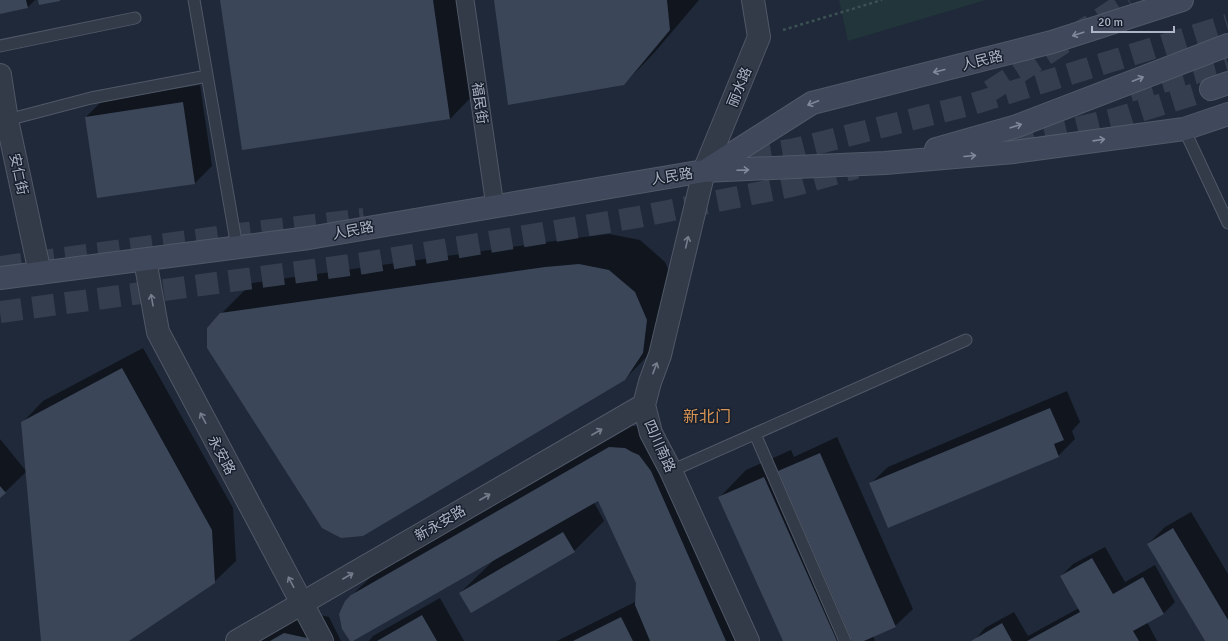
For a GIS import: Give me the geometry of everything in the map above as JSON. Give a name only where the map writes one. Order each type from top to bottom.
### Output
[{"type":"main road","name":"人民路","points":[[704,171],[812,103],[1052,42],[1182,0]]},
{"type":"main road","name":"人民路","points":[[884,164],[1017,126],[1228,45]]},
{"type":"main road","name":"人民路","points":[[0,278],[309,238],[704,171],[884,164],[1014,152],[1184,129],[1228,114]]},
{"type":"street","name":"福民街","points":[[464,0],[495,206]]},
{"type":"street","points":[[753,0],[759,37]]},
{"type":"street","name":"丽水路","points":[[704,171],[759,37]]},
{"type":"street","name":"安仁街","points":[[0,75],[40,273]]},
{"type":"street","name":"四川南路","points":[[704,171],[660,355],[650,382],[644,405],[651,433],[748,641]]},
{"type":"street","name":"永安路","points":[[145,260],[158,332],[322,641]]},
{"type":"street","name":"新永安路","points":[[237,641],[644,405]]},
{"type":"lane","points":[[194,0],[237,248]]},
{"type":"lane","points":[[0,46],[135,18]]},
{"type":"lane","points":[[8,120],[91,98],[207,76]]},
{"type":"lane","points":[[1184,129],[1228,223]]},
{"type":"lane","points":[[670,471],[966,340]]},
{"type":"lane","points":[[755,434],[845,641]]},
{"type":"path","points":[[759,37],[882,0]]},
{"type":"green space","points":[[839,0],[986,0],[848,41]]},
{"type":"building","points":[[0,0],[26,0],[28,8],[0,14]]},
{"type":"building","points":[[38,0],[60,0],[60,1],[39,5]]},
{"type":"building","points":[[220,0],[433,0],[450,119],[242,150]]},
{"type":"building","points":[[494,0],[667,0],[670,30],[624,85],[508,105]]},
{"type":"building","points":[[183,102],[195,184],[97,198],[85,117]]},
{"type":"building","points":[[579,264],[609,270],[635,292],[647,320],[643,353],[625,380],[363,536],[341,538],[322,528],[207,348],[207,328],[220,313],[545,267]]},
{"type":"building","points":[[122,368],[212,530],[215,583],[129,641],[41,641],[21,422]]},
{"type":"building","points":[[1050,408],[1064,440],[1054,444],[1059,457],[888,528],[869,483]]},
{"type":"building","points":[[609,447],[625,448],[639,455],[651,471],[726,641],[650,641],[635,605],[636,583],[598,501],[353,641],[350,641],[342,629],[339,614],[345,601],[351,595]]},
{"type":"building","points":[[820,453],[896,627],[864,641],[852,641],[778,471]]},
{"type":"building","points":[[764,477],[837,641],[783,641],[718,497]]},
{"type":"building","points":[[0,486],[6,493],[0,498]]},
{"type":"building","points":[[1173,528],[1228,620],[1228,641],[1205,641],[1147,544]]},
{"type":"building","points":[[563,532],[575,552],[471,613],[459,593]]},
{"type":"building","points":[[1092,558],[1113,594],[1143,577],[1164,614],[1133,631],[1139,641],[1027,641],[1080,612],[1060,576]]},
{"type":"building","points":[[422,615],[437,641],[377,641]]},
{"type":"building","points":[[621,617],[633,641],[573,641]]},
{"type":"building","points":[[1002,623],[1012,641],[971,641]]},
{"type":"building","points":[[284,633],[307,638],[309,641],[270,641]]},
{"type":"tunnel","points":[[990,91],[1129,0]]},
{"type":"tunnel","points":[[717,162],[795,149],[969,105],[1228,25]]},
{"type":"tunnel","points":[[1130,91],[1228,64]]},
{"type":"tunnel","points":[[1013,143],[1114,119],[1211,89]]},
{"type":"tunnel","points":[[0,312],[365,263],[638,217],[792,186],[856,168]]},
{"type":"tunnel","points":[[0,267],[239,234],[364,219]]},
{"type":"district","name":"新北门","points":[[707,416]]}]
